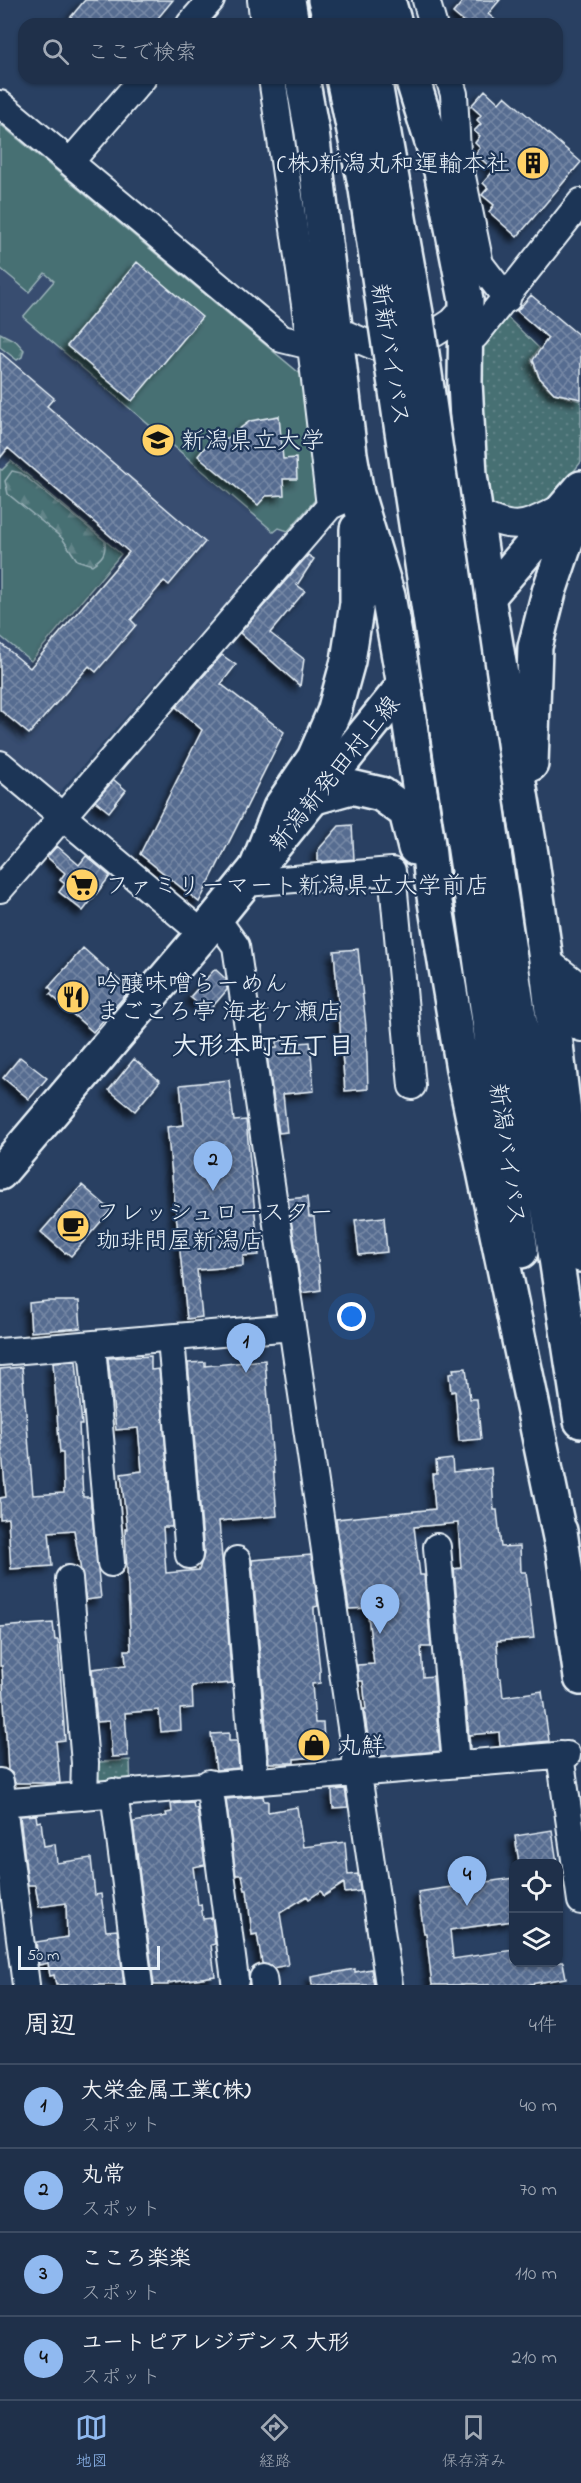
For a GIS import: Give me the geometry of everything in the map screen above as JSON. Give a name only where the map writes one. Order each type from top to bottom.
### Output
[{"type":"main road","points":[[288,0],[291,18]]},
{"type":"main road","points":[[325,0],[330,18]]},
{"type":"main road","points":[[357,0],[361,18]]},
{"type":"main road","points":[[388,0],[393,18]]},
{"type":"main road","points":[[251,876],[280,808],[314,758],[334,712],[348,661],[357,603],[323,338],[312,132],[303,84]]},
{"type":"main road","name":"新新バイパス","points":[[344,84],[366,189],[401,322]]},
{"type":"main road","name":"新新バイパス","points":[[375,84],[401,322],[447,623]]},
{"type":"main road","points":[[414,84],[441,171],[465,321],[465,382],[475,512],[530,844],[581,1255]]},
{"type":"main road","points":[[530,844],[535,647],[576,497]]},
{"type":"main road","name":"新潟新発田村上線","points":[[0,1173],[251,876],[404,686],[488,597],[576,497]]},
{"type":"main road","points":[[343,500],[388,596],[457,1031]]},
{"type":"main road","name":"新潟バイパス","points":[[447,623],[482,868],[563,1552],[581,1678]]},
{"type":"main road","points":[[315,797],[351,787],[381,794],[406,812],[457,1031],[563,1552]]},
{"type":"main road","name":"新潟バイパス","points":[[482,868],[581,1421]]},
{"type":"street","points":[[195,18],[211,0]]},
{"type":"street","points":[[261,0],[263,18]]},
{"type":"street","points":[[426,0],[431,18]]},
{"type":"street","points":[[71,161],[138,84]]},
{"type":"street","points":[[273,84],[323,338]]},
{"type":"street","points":[[452,84],[457,152],[480,264],[507,299]]},
{"type":"street","points":[[0,104],[282,339],[323,338],[376,347],[435,333],[452,322],[465,321],[475,336],[507,299],[581,202]]},
{"type":"street","points":[[475,512],[496,522],[523,526],[576,497]]},
{"type":"street","points":[[0,889],[343,500]]},
{"type":"street","points":[[0,765],[236,946],[389,1985]]},
{"type":"street","points":[[251,876],[392,871],[412,1086]]},
{"type":"street","points":[[546,960],[577,984],[581,1028]]},
{"type":"street","points":[[0,1352],[92,1346],[292,1327]]},
{"type":"street","points":[[171,1338],[189,1555]]},
{"type":"street","points":[[92,1346],[111,1563]]},
{"type":"street","points":[[437,1547],[456,1764]]},
{"type":"street","points":[[237,1560],[255,1780]]},
{"type":"street","points":[[69,1579],[85,1763],[84,1796]]},
{"type":"street","points":[[26,1985],[1,1796],[84,1796],[209,1783],[564,1755],[581,1900]]},
{"type":"street","points":[[209,1783],[235,1980]]},
{"type":"street","points":[[114,1792],[139,1985]]},
{"type":"shaded area","name":"新潟県立大学","points":[[0,124],[304,377],[317,501],[56,796],[0,749]]},
{"type":"green space","points":[[0,124],[304,377],[321,493],[288,531],[279,528],[274,532],[23,317],[54,281],[45,273],[29,292],[0,268]]},
{"type":"green space","points":[[507,317],[539,348],[531,360],[543,385],[554,393],[581,401],[581,462],[548,504],[519,517],[491,507],[482,492],[474,360],[483,340]]},
{"type":"green space","points":[[0,333],[16,341],[24,350],[22,357],[17,360],[0,347]]},
{"type":"green space","points":[[11,461],[121,554],[31,661],[0,636],[0,469],[2,470]]},
{"type":"green space","points":[[12,471],[21,473],[105,541],[105,549],[101,558],[92,565],[77,560],[62,538],[8,494],[5,481]]},
{"type":"green space","points":[[130,1760],[131,1792],[89,1795],[85,1763]]},
{"type":"building","points":[[85,0],[173,0],[158,18],[70,18]]},
{"type":"building","points":[[464,0],[500,0],[488,14],[493,18],[459,18],[453,13]]},
{"type":"building","name":"(株)新潟丸和運輸本社","points":[[485,90],[499,103],[505,96],[581,162],[517,237],[489,212],[494,205],[482,195],[488,188],[483,183],[494,170],[475,154],[480,148],[475,143],[480,136],[474,131],[481,124],[477,120],[481,115],[471,106]]},
{"type":"building","points":[[137,262],[202,317],[132,401],[67,346]]},
{"type":"building","points":[[531,295],[581,337],[581,399],[554,393],[539,377],[533,360],[548,338],[517,311]]},
{"type":"building","points":[[0,352],[54,398],[47,406],[205,542],[169,585],[164,581],[131,620],[136,625],[96,672],[89,666],[29,734],[0,710],[0,643],[30,668],[129,552],[8,448],[0,458]]},
{"type":"building","points":[[279,416],[283,459],[296,458],[297,479],[283,479],[284,495],[266,496],[258,505],[198,456],[209,442],[215,447],[250,421]]},
{"type":"building","points":[[308,555],[314,559],[297,585],[305,591],[270,633],[304,659],[300,686],[240,633]]},
{"type":"building","points":[[222,655],[236,665],[221,684],[284,732],[199,902],[140,854],[202,730],[176,707]]},
{"type":"building","points":[[114,780],[126,790],[109,812],[95,801]]},
{"type":"building","points":[[352,825],[354,859],[318,862],[318,850],[339,826]]},
{"type":"building","points":[[57,846],[79,865],[86,856],[110,876],[83,911],[59,892],[65,884],[60,880],[65,873],[47,857]]},
{"type":"building","points":[[83,948],[130,990],[93,1032],[50,994],[53,991],[49,987]]},
{"type":"building","points":[[358,949],[366,1027],[368,1089],[345,1091],[334,951]]},
{"type":"building","points":[[215,969],[226,979],[227,990],[208,1012],[190,997]]},
{"type":"building","points":[[299,1039],[299,1043],[310,1042],[314,1091],[283,1094],[287,1132],[279,1133],[266,1049],[277,1048],[277,1041]]},
{"type":"building","points":[[20,1057],[47,1078],[29,1099],[3,1078]]},
{"type":"building","points":[[134,1059],[160,1081],[135,1111],[109,1090]]},
{"type":"building","points":[[229,1080],[234,1121],[246,1120],[259,1255],[243,1256],[243,1266],[197,1270],[202,1317],[187,1319],[167,1127],[184,1125],[180,1085]]},
{"type":"building","points":[[82,1185],[111,1210],[71,1256],[41,1232]]},
{"type":"building","points":[[307,1197],[309,1217],[314,1217],[321,1290],[302,1293],[288,1199]]},
{"type":"building","points":[[384,1217],[387,1252],[359,1255],[355,1220]]},
{"type":"building","points":[[79,1301],[81,1328],[31,1332],[29,1303]]},
{"type":"building","points":[[151,1356],[151,1370],[159,1369],[172,1527],[163,1527],[166,1573],[199,1570],[204,1554],[188,1363],[205,1362],[205,1366],[265,1360],[277,1516],[219,1521],[232,1683],[192,1686],[193,1708],[180,1709],[181,1730],[161,1732],[159,1710],[125,1713],[128,1756],[112,1757],[109,1721],[97,1722],[92,1669],[126,1665],[125,1650],[131,1650],[125,1529],[127,1529],[121,1474],[142,1471],[138,1428],[116,1430],[108,1358]]},
{"type":"building","points":[[76,1361],[82,1425],[79,1425],[83,1497],[90,1497],[101,1598],[86,1600],[74,1530],[49,1532],[52,1566],[11,1569],[8,1518],[0,1519],[0,1498],[6,1497],[0,1428],[0,1369],[22,1367],[33,1495],[64,1493],[63,1453],[60,1453],[53,1362]]},
{"type":"building","points":[[466,1368],[470,1399],[477,1399],[481,1439],[459,1441],[455,1391],[451,1392],[449,1374],[454,1373],[453,1369]]},
{"type":"building","points":[[452,1459],[453,1472],[491,1468],[494,1510],[497,1510],[501,1547],[520,1546],[521,1572],[526,1572],[534,1638],[497,1641],[499,1678],[501,1678],[503,1697],[542,1691],[549,1741],[500,1746],[499,1732],[469,1735],[470,1748],[454,1569],[461,1568],[458,1523],[414,1527],[420,1575],[424,1575],[431,1647],[421,1647],[423,1677],[433,1676],[440,1751],[371,1757],[364,1709],[366,1709],[363,1681],[359,1681],[357,1665],[374,1664],[367,1608],[349,1609],[336,1519],[435,1509],[432,1474],[437,1474],[436,1461]]},
{"type":"building","points":[[311,1555],[318,1606],[314,1607],[314,1612],[320,1670],[320,1683],[312,1684],[315,1723],[323,1723],[325,1756],[294,1759],[294,1763],[269,1763],[252,1560]]},
{"type":"building","points":[[53,1623],[55,1640],[58,1640],[65,1740],[56,1741],[60,1783],[15,1783],[12,1773],[8,1770],[2,1666],[0,1666],[0,1627]]},
{"type":"building","points":[[229,1733],[229,1741],[237,1741],[239,1768],[216,1770],[211,1734]]},
{"type":"building","points":[[345,1789],[348,1807],[333,1808],[332,1790]]},
{"type":"building","points":[[263,1796],[264,1801],[268,1801],[268,1812],[297,1807],[303,1847],[345,1842],[348,1875],[358,1874],[360,1891],[345,1893],[344,1883],[324,1896],[321,1891],[309,1899],[307,1896],[280,1913],[288,1965],[273,1968],[262,1963],[257,1934],[252,1935],[247,1890],[245,1890],[242,1875],[236,1875],[226,1799]]},
{"type":"building","points":[[193,1802],[194,1808],[197,1808],[205,1865],[193,1867],[198,1905],[201,1904],[203,1919],[212,1918],[215,1944],[211,1945],[215,1976],[168,1983],[168,1985],[154,1985],[133,1822],[167,1816],[166,1813],[172,1812],[171,1804]]},
{"type":"building","points":[[36,1815],[37,1822],[41,1821],[44,1846],[55,1844],[57,1863],[91,1858],[95,1895],[101,1894],[106,1931],[117,1930],[124,1985],[56,1985],[54,1975],[50,1976],[48,1963],[39,1965],[36,1942],[67,1937],[66,1903],[39,1907],[35,1885],[28,1885],[20,1816]]},
{"type":"building","points":[[552,1830],[556,1859],[518,1859],[515,1836]]},
{"type":"building","points":[[509,1879],[509,1922],[450,1930],[453,1959],[509,1951],[509,1967],[563,1967],[563,1962],[566,1978],[525,1985],[432,1985],[426,1933],[424,1933],[418,1892]]},
{"type":"building","points":[[355,1969],[355,1972],[371,1969],[374,1985],[312,1985],[311,1977]]},
{"type":"place","name":"(株)新潟丸和運輸本社","points":[[533,163]]},
{"type":"place","name":"新潟県立大学","points":[[158,440]]},
{"type":"place","name":"ファミリーマート新潟県立大学前店","points":[[82,885]]},
{"type":"place","name":"吟醸味噌らーめん まごころ亭 海老ケ瀬店","points":[[73,997]]},
{"type":"place","name":"丸常","points":[[213,1191]]},
{"type":"place","name":"フレッシュロースター 珈琲問屋新潟店","points":[[73,1226]]},
{"type":"place","name":"大栄金属工業(株)","points":[[246,1373]]},
{"type":"place","name":"こころ楽楽","points":[[380,1634]]},
{"type":"place","name":"丸鮮","points":[[314,1745]]},
{"type":"place","name":"ユートピアレジデンス 大形","points":[[467,1906]]},
{"type":"district","name":"大形本町五丁目","points":[[263,1045]]}]
